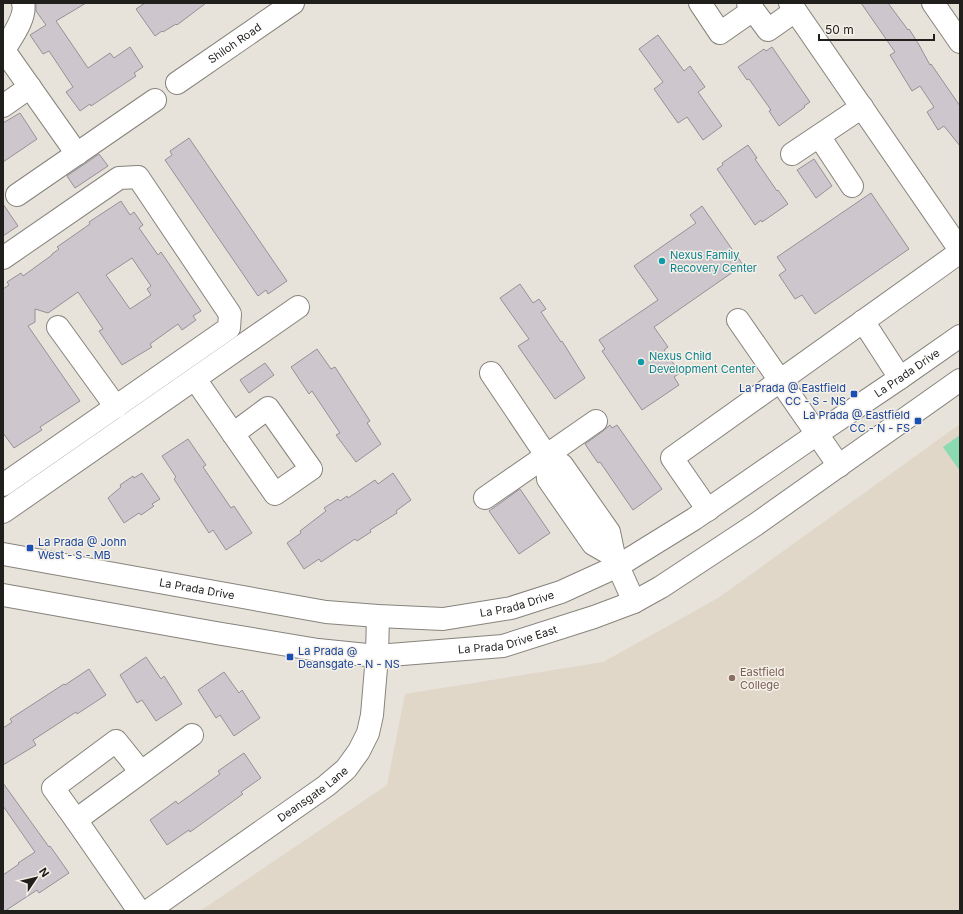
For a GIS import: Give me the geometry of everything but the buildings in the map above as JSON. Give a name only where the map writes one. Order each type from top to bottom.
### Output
[{"type":"main road","points":[[22,3],[24,7],[19,26],[3,49],[77,154]]},
{"type":"main road","name":"Shiloh Road","points":[[177,83],[293,3]]},
{"type":"main road","points":[[700,3],[720,32],[751,6],[768,30],[793,7],[960,251],[672,458],[708,510]]},
{"type":"main road","points":[[933,3],[960,42]]},
{"type":"main road","points":[[3,106],[30,87]]},
{"type":"main road","points":[[17,195],[155,100]]},
{"type":"main road","points":[[792,154],[862,107]]},
{"type":"main road","points":[[819,136],[852,186]]},
{"type":"main road","points":[[3,258],[119,178],[138,178],[230,314],[228,328],[3,485]]},
{"type":"main road","points":[[3,512],[298,307]]},
{"type":"main road","points":[[738,320],[839,466]]},
{"type":"main road","points":[[863,321],[900,378]]},
{"type":"main road","points":[[58,327],[116,407]]},
{"type":"main road","name":"La Prada Drive","points":[[3,554],[326,612],[443,619],[511,608],[561,592],[708,510],[960,336]]},
{"type":"main road","points":[[491,373],[546,455],[562,465],[609,532],[616,561],[634,602],[661,587],[755,525],[960,380]]},
{"type":"main road","points":[[195,379],[233,434]]},
{"type":"main road","points":[[485,498],[596,421]]},
{"type":"main road","points":[[3,595],[318,650],[377,656]]},
{"type":"main road","name":"La Prada Drive East","points":[[377,656],[503,646],[594,617],[634,602]]},
{"type":"main road","name":"Deansgate Lane","points":[[148,911],[326,786],[346,769],[359,751],[368,733],[372,715],[377,656],[378,616]]},
{"type":"main road","points":[[76,820],[192,735]]},
{"type":"main road","points":[[138,911],[53,788],[116,741],[142,772]]},
{"type":"shaded area","name":"Eastfield College","points":[[960,424],[960,911],[200,911],[387,785],[405,694],[603,662],[718,598]]},
{"type":"green space","points":[[960,435],[960,471],[943,447]]},
{"type":"place","name":"Nexus Family Recovery Center","points":[[662,261]]},
{"type":"place","name":"Nexus Child Development Center","points":[[641,362]]},
{"type":"place","name":"La Prada @ Eastfield CC - S - NS","points":[[854,394]]},
{"type":"place","name":"La Prada @ Eastfield CC - N - FS","points":[[918,421]]},
{"type":"place","name":"La Prada @ John West - S - MB","points":[[30,548]]},
{"type":"place","name":"La Prada @ Deansgate - N - NS","points":[[290,657]]},
{"type":"place","name":"Eastfield College","points":[[732,678]]}]
